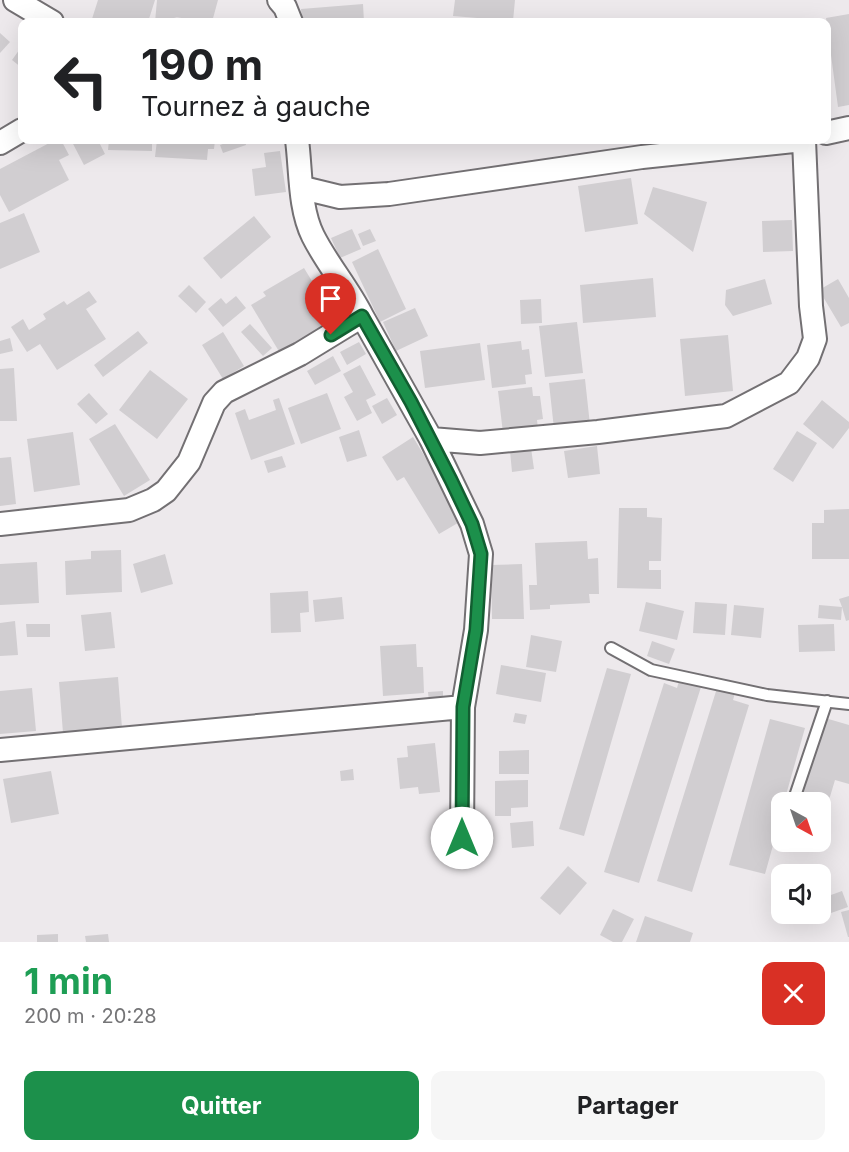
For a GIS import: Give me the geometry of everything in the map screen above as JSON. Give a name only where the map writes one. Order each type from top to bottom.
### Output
[{"type":"street","points":[[15,0],[45,18]]},
{"type":"street","points":[[279,0],[289,18]]},
{"type":"street","points":[[831,133],[849,128]]},
{"type":"street","points":[[0,143],[18,132]]},
{"type":"street","points":[[298,144],[305,211],[313,236],[352,295],[430,439],[472,524],[481,554],[476,630],[463,707],[462,838]]},
{"type":"street","points":[[303,188],[340,197],[389,194],[642,157],[766,144]]},
{"type":"street","points":[[430,439],[480,442],[598,432],[726,416],[789,383],[808,358],[815,339],[811,306],[804,144]]},
{"type":"street","points":[[0,524],[129,510],[153,500],[166,491],[189,462],[214,403],[224,392],[300,354],[362,316]]},
{"type":"street","points":[[0,750],[463,707]]},
{"type":"lane","points":[[611,648],[651,670],[767,695],[849,704]]},
{"type":"lane","points":[[796,792],[827,702]]},
{"type":"building","points":[[98,0],[155,0],[149,18],[92,18]]},
{"type":"building","points":[[157,0],[218,0],[213,18],[155,18]]},
{"type":"building","points":[[455,0],[515,0],[513,18],[453,16]]},
{"type":"building","points":[[363,4],[364,18],[302,18],[301,9]]},
{"type":"building","points":[[849,14],[849,105],[838,107],[831,55],[831,18],[826,18]]},
{"type":"building","points":[[0,33],[10,42],[0,53]]},
{"type":"building","points":[[18,52],[18,65],[12,60]]},
{"type":"building","points":[[47,144],[63,144],[69,155],[59,160],[69,180],[9,212],[0,195],[0,169]]},
{"type":"building","points":[[73,144],[100,144],[105,154],[84,165]]},
{"type":"building","points":[[109,144],[152,144],[152,151],[108,150]]},
{"type":"building","points":[[157,144],[215,144],[214,149],[208,149],[207,160],[155,157]]},
{"type":"building","points":[[246,144],[246,145],[223,153],[220,145]]},
{"type":"building","points":[[280,151],[286,192],[255,196],[252,169],[266,167],[264,153]]},
{"type":"building","points":[[631,178],[638,224],[585,232],[578,186]]},
{"type":"building","points":[[653,187],[707,202],[693,252],[644,214]]},
{"type":"building","points":[[24,213],[40,252],[0,269],[0,223]]},
{"type":"building","points":[[254,216],[271,237],[221,279],[203,258]]},
{"type":"building","points":[[792,220],[793,251],[763,252],[762,221]]},
{"type":"building","points":[[352,229],[361,249],[340,258],[331,238]]},
{"type":"building","points":[[370,229],[376,241],[363,246],[358,234]]},
{"type":"building","points":[[378,249],[406,309],[380,322],[352,262]]},
{"type":"building","points":[[304,268],[335,319],[280,353],[251,305],[266,296],[263,292]]},
{"type":"building","points":[[653,278],[656,317],[583,323],[580,285]]},
{"type":"building","points":[[765,279],[772,304],[733,316],[725,305],[726,290]]},
{"type":"building","points":[[838,279],[849,298],[849,323],[841,327],[819,290]]},
{"type":"building","points":[[189,285],[206,302],[196,313],[178,296]]},
{"type":"building","points":[[89,291],[97,302],[86,309],[106,339],[57,370],[40,344],[27,352],[11,327],[23,319],[29,330],[46,319],[43,314],[64,301],[67,305]]},
{"type":"building","points":[[236,296],[246,308],[223,327],[208,309],[221,298],[226,304]]},
{"type":"building","points":[[541,299],[542,323],[521,324],[520,300]]},
{"type":"building","points":[[415,308],[428,336],[396,351],[383,322]]},
{"type":"building","points":[[577,322],[583,373],[545,377],[539,326]]},
{"type":"building","points":[[250,324],[272,348],[263,356],[241,332]]},
{"type":"building","points":[[138,331],[148,343],[103,377],[94,365]]},
{"type":"building","points":[[223,332],[244,366],[223,379],[202,345]]},
{"type":"building","points":[[728,335],[733,391],[685,396],[680,339]]},
{"type":"building","points":[[10,338],[13,351],[0,354],[0,341]]},
{"type":"building","points":[[521,341],[522,350],[529,349],[532,374],[525,375],[526,384],[492,388],[487,345]]},
{"type":"building","points":[[359,342],[366,354],[347,365],[340,352]]},
{"type":"building","points":[[480,343],[485,380],[425,388],[420,351]]},
{"type":"building","points":[[333,356],[341,371],[315,385],[307,371]]},
{"type":"building","points":[[360,365],[376,395],[366,400],[372,413],[357,421],[344,397],[353,392],[343,374]]},
{"type":"building","points":[[14,368],[17,421],[0,421],[0,369]]},
{"type":"building","points":[[150,370],[188,399],[157,439],[119,410]]},
{"type":"building","points":[[585,379],[590,425],[554,429],[549,383]]},
{"type":"building","points":[[532,387],[533,396],[540,396],[543,419],[537,420],[538,429],[503,433],[498,391]]},
{"type":"building","points":[[89,393],[108,414],[96,424],[77,404]]},
{"type":"building","points":[[327,393],[341,429],[301,444],[288,408]]},
{"type":"building","points":[[279,398],[295,444],[251,460],[235,413],[245,409],[249,420],[276,410],[273,400]]},
{"type":"building","points":[[387,398],[397,415],[382,424],[372,406]]},
{"type":"building","points":[[822,400],[849,422],[849,428],[833,449],[803,424]]},
{"type":"building","points":[[115,424],[150,480],[124,496],[89,439]]},
{"type":"building","points":[[359,430],[367,456],[347,462],[339,437]]},
{"type":"building","points":[[797,431],[817,443],[793,482],[773,469]]},
{"type":"building","points":[[73,432],[80,485],[34,492],[27,439]]},
{"type":"building","points":[[413,437],[463,520],[439,534],[404,477],[397,481],[382,457]]},
{"type":"building","points":[[597,446],[600,474],[568,478],[564,451]]},
{"type":"building","points":[[531,448],[534,469],[512,472],[510,451]]},
{"type":"building","points":[[282,456],[286,467],[268,473],[264,461]]},
{"type":"building","points":[[11,457],[16,504],[0,506],[0,458]]},
{"type":"building","points":[[619,508],[647,508],[647,517],[662,518],[661,561],[649,561],[649,570],[661,570],[661,589],[617,588]]},
{"type":"building","points":[[849,509],[849,559],[812,559],[812,523],[824,523],[824,510]]},
{"type":"building","points":[[587,541],[588,559],[598,558],[599,594],[589,594],[590,603],[550,605],[550,609],[530,610],[529,585],[537,585],[535,543]]},
{"type":"building","points":[[121,550],[122,592],[66,595],[65,561],[91,559],[91,551]]},
{"type":"building","points":[[165,554],[173,584],[141,593],[133,564]]},
{"type":"building","points":[[37,562],[39,603],[0,605],[0,564]]},
{"type":"building","points":[[522,564],[524,619],[492,619],[491,565]]},
{"type":"building","points":[[308,591],[309,612],[300,613],[301,632],[271,633],[270,593]]},
{"type":"building","points":[[849,596],[849,620],[846,621],[839,599]]},
{"type":"building","points":[[342,597],[344,619],[315,622],[313,600]]},
{"type":"building","points":[[646,602],[684,611],[677,640],[639,631]]},
{"type":"building","points":[[695,602],[727,604],[725,635],[693,633]]},
{"type":"building","points":[[734,605],[764,608],[761,638],[731,635]]},
{"type":"building","points":[[819,605],[842,607],[841,620],[818,618]]},
{"type":"building","points":[[111,612],[115,648],[85,651],[81,615]]},
{"type":"building","points":[[15,621],[18,655],[0,656],[0,623]]},
{"type":"building","points":[[26,624],[50,624],[50,637],[27,637]]},
{"type":"building","points":[[834,624],[835,651],[799,652],[798,625]]},
{"type":"building","points":[[531,635],[562,641],[556,672],[526,667]]},
{"type":"building","points":[[652,641],[675,649],[669,664],[647,656]]},
{"type":"building","points":[[416,644],[417,667],[423,667],[424,693],[383,696],[380,646]]},
{"type":"building","points":[[501,665],[546,673],[541,702],[496,694]]},
{"type":"building","points":[[607,668],[631,674],[584,836],[559,829]]},
{"type":"building","points":[[118,677],[122,728],[63,733],[59,682]]},
{"type":"building","points":[[679,681],[701,687],[639,883],[604,872],[664,683],[677,688]]},
{"type":"building","points":[[32,688],[36,731],[0,734],[0,691]]},
{"type":"building","points":[[717,688],[735,693],[733,700],[749,705],[692,892],[657,881]]},
{"type":"building","points":[[443,691],[443,701],[429,702],[428,692]]},
{"type":"building","points":[[515,713],[527,715],[525,724],[513,722]]},
{"type":"building","points":[[825,718],[849,725],[849,784],[835,780],[831,793],[802,792]]},
{"type":"building","points":[[770,719],[805,728],[787,792],[771,792],[771,852],[765,874],[729,865]]},
{"type":"building","points":[[435,743],[440,792],[419,794],[418,787],[400,789],[397,758],[408,757],[407,746]]},
{"type":"building","points":[[529,750],[529,774],[499,774],[499,751]]},
{"type":"building","points":[[353,769],[354,780],[341,781],[340,771]]},
{"type":"building","points":[[51,771],[59,814],[11,823],[3,779]]},
{"type":"building","points":[[528,780],[528,807],[511,808],[511,816],[495,816],[495,781]]},
{"type":"building","points":[[533,821],[534,846],[512,848],[510,823]]},
{"type":"building","points":[[568,866],[587,883],[560,915],[540,898]]},
{"type":"building","points":[[842,891],[848,907],[831,913],[831,895]]},
{"type":"building","points":[[613,909],[634,919],[622,942],[613,942],[600,935]]},
{"type":"building","points":[[849,910],[849,937],[848,937],[841,912]]},
{"type":"building","points":[[645,916],[693,933],[690,942],[636,942]]},
{"type":"building","points":[[58,934],[58,942],[37,942],[37,935]]},
{"type":"building","points":[[108,934],[109,942],[86,942],[85,936]]},
{"type":"route","points":[[331,335],[362,316],[411,402],[451,480],[472,524],[481,554],[476,630],[463,707],[462,838]]}]
